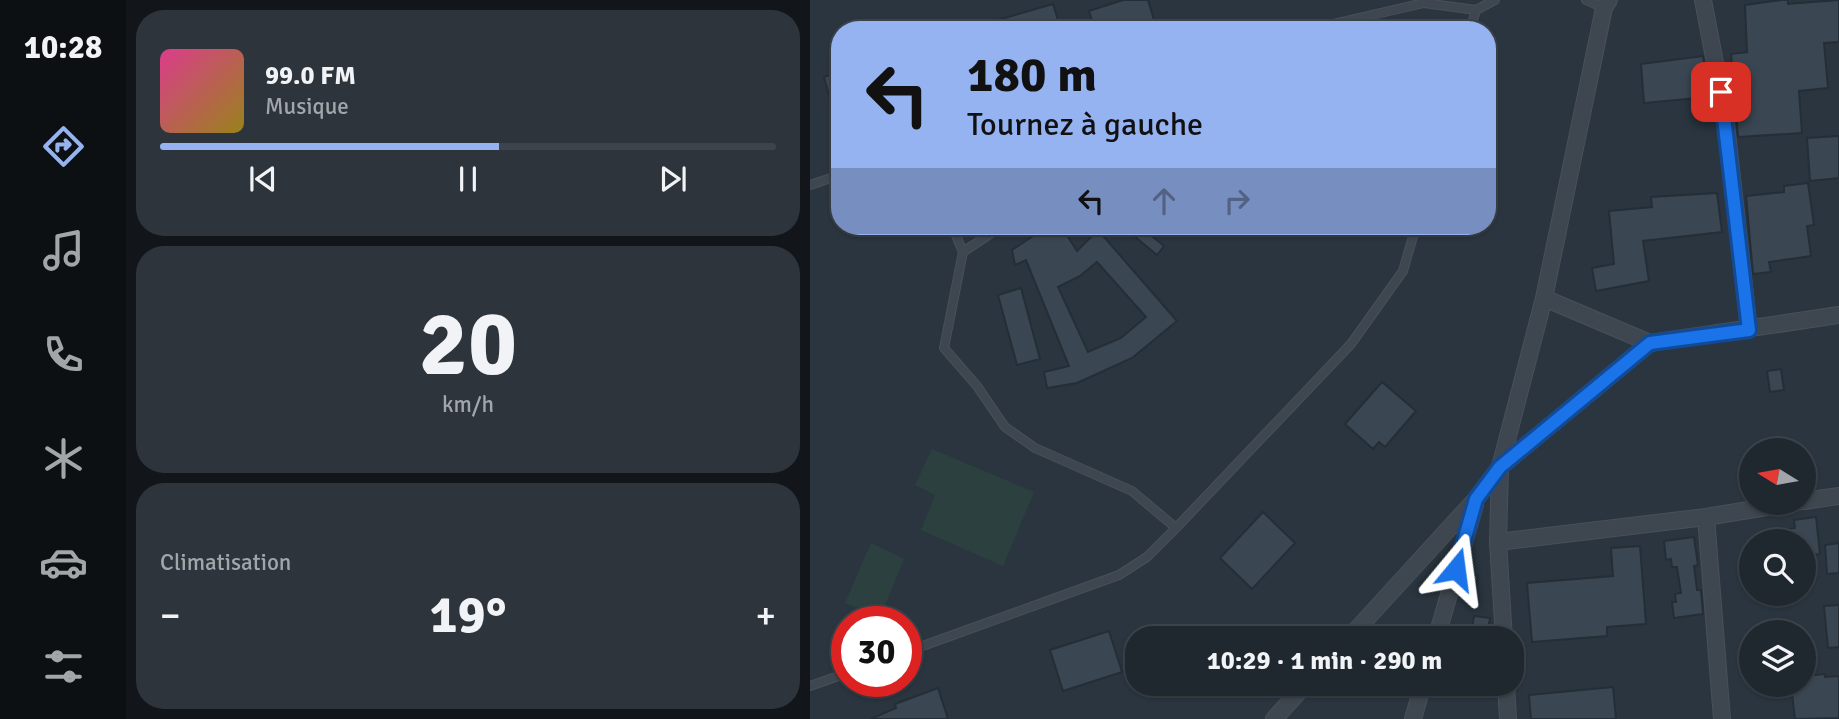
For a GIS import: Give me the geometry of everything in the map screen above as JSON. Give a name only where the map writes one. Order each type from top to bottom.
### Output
[{"type":"street","points":[[1714,0],[1704,0],[1725,115],[1749,330]]},
{"type":"street","points":[[1503,626],[1498,542],[1500,467],[1544,298],[1607,4]]},
{"type":"street","points":[[1544,298],[1650,343],[1839,315]]},
{"type":"street","points":[[1360,626],[1476,499],[1500,467],[1650,343]]},
{"type":"street","points":[[1816,499],[1839,496]]},
{"type":"street","points":[[1440,626],[1476,499]]},
{"type":"street","points":[[1498,542],[1739,512]]},
{"type":"street","points":[[1706,517],[1722,719]]},
{"type":"street","points":[[1274,719],[1295,696]]},
{"type":"street","points":[[1413,719],[1420,696]]},
{"type":"street","points":[[1507,696],[1508,719]]},
{"type":"lane","points":[[1348,21],[1424,4],[1476,10],[1495,0]]},
{"type":"lane","points":[[1586,0],[1607,4]]},
{"type":"lane","points":[[1473,21],[1476,10]]},
{"type":"lane","points":[[810,185],[831,178]]},
{"type":"lane","points":[[956,235],[963,252],[944,348],[977,386],[1005,427],[1035,448],[1132,491],[1176,528]]},
{"type":"lane","points":[[963,252],[988,235]]},
{"type":"lane","points":[[922,646],[1119,575],[1147,557],[1351,344],[1403,271],[1413,235]]},
{"type":"lane","points":[[810,686],[831,679]]},
{"type":"green space","points":[[932,449],[1034,492],[1003,566],[921,530],[935,495],[915,485]]},
{"type":"green space","points":[[871,543],[904,559],[885,606],[852,606],[845,603]]},
{"type":"building","points":[[1123,0],[1148,0],[1154,21],[1092,21],[1089,11]]},
{"type":"building","points":[[1788,0],[1788,4],[1839,0],[1839,42],[1824,43],[1828,88],[1799,91],[1802,133],[1738,137],[1731,54],[1747,52],[1745,5]]},
{"type":"building","points":[[1053,4],[1058,21],[994,21]]},
{"type":"building","points":[[1703,56],[1709,97],[1644,103],[1641,64]]},
{"type":"building","points":[[831,75],[831,103],[824,77]]},
{"type":"building","points":[[1839,136],[1839,178],[1810,181],[1807,138]]},
{"type":"building","points":[[1808,183],[1814,225],[1807,226],[1811,256],[1769,262],[1771,272],[1753,274],[1746,196],[1784,192],[1784,186]]},
{"type":"building","points":[[1717,193],[1722,232],[1643,241],[1649,281],[1596,291],[1592,268],[1614,264],[1609,211],[1652,207],[1651,197]]},
{"type":"building","points":[[1034,235],[1067,235],[1077,251],[1093,235],[1102,235],[1177,321],[1132,358],[1077,383],[1047,388],[1044,372],[1069,366],[1026,260],[1015,265],[1012,250]],"holes":[[[1097,262],[1146,317],[1121,338],[1088,352],[1058,287],[1080,276]]]},
{"type":"building","points":[[1133,235],[1151,235],[1164,246],[1157,255]]},
{"type":"building","points":[[1021,288],[1040,359],[1017,365],[998,295]]},
{"type":"building","points":[[1781,369],[1784,390],[1770,392],[1767,371]]},
{"type":"building","points":[[1382,382],[1416,411],[1385,447],[1379,442],[1373,449],[1345,424]]},
{"type":"building","points":[[1263,512],[1295,543],[1252,589],[1220,558]]},
{"type":"building","points":[[1816,517],[1820,554],[1816,554],[1816,529],[1788,529],[1795,528],[1794,520]]},
{"type":"building","points":[[1694,537],[1698,565],[1694,566],[1697,590],[1701,590],[1703,614],[1674,618],[1672,602],[1676,602],[1675,594],[1681,593],[1677,567],[1672,567],[1671,559],[1666,560],[1664,541]]},
{"type":"building","points":[[1839,543],[1839,573],[1827,574],[1825,545]]},
{"type":"building","points":[[1640,546],[1646,624],[1607,627],[1607,636],[1532,642],[1527,583],[1613,576],[1611,548]]},
{"type":"building","points":[[1466,573],[1478,576],[1475,592],[1462,589]]},
{"type":"building","points":[[1839,605],[1839,647],[1828,648],[1824,606]]},
{"type":"building","points":[[1474,616],[1490,618],[1489,626],[1472,626]]},
{"type":"building","points":[[1109,631],[1122,672],[1063,691],[1050,650]]},
{"type":"building","points":[[1816,675],[1839,676],[1839,718],[1795,719],[1792,697],[1816,697]]},
{"type":"building","points":[[1613,687],[1616,719],[1531,719],[1529,695]]},
{"type":"building","points":[[938,688],[948,719],[871,719],[896,708],[895,704],[922,697],[922,694]]},
{"type":"route","points":[[1456,569],[1476,499],[1500,467],[1650,343],[1749,330],[1721,92]]}]
